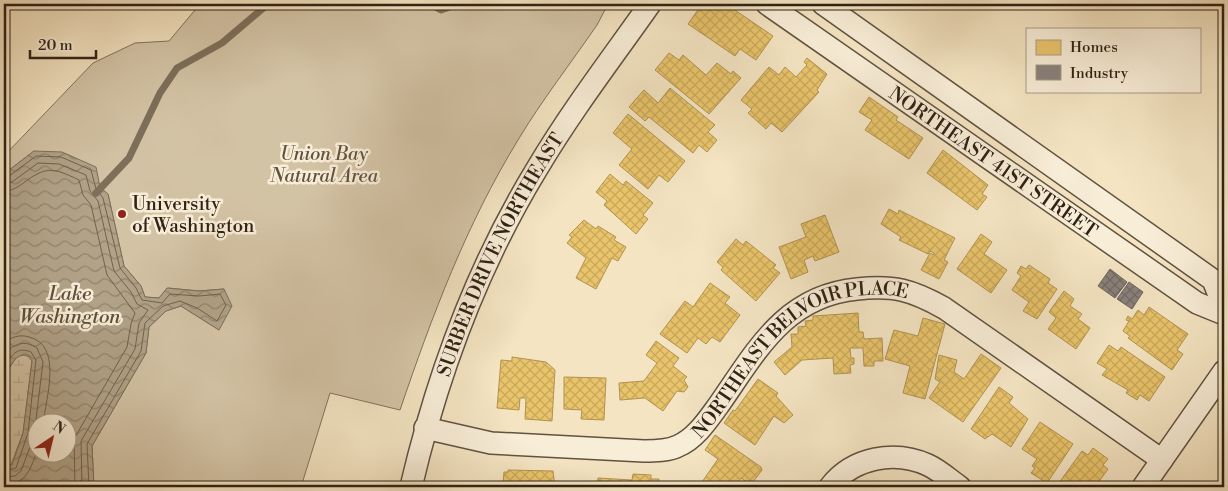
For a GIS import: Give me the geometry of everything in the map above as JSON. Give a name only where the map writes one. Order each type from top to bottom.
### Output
[{"type":"street","name":"SURBER DRIVE NORTHEAST","points":[[624,40],[634,4]]},
{"type":"street","name":"SURBER DRIVE NORTHEAST","points":[[412,487],[425,428],[456,336],[496,244],[536,169],[650,4]]},
{"type":"street","name":"NORTHEAST 41ST STREET","points":[[767,4],[1197,303],[1224,314]]},
{"type":"street","name":"NORTHEAST 41ST STREET","points":[[823,4],[1213,280],[1224,308]]},
{"type":"street","name":"NORTHEAST BELVOIR PLACE","points":[[425,428],[491,443],[644,451],[660,451],[678,446],[694,435],[708,420],[767,336],[790,313],[825,295],[843,290],[894,287],[919,294],[944,308],[1162,460]]},
{"type":"street","points":[[1143,487],[1224,371]]},
{"type":"street","points":[[830,487],[844,473],[876,458],[894,456],[912,459],[930,466],[960,487]]},
{"type":"green space","name":"Union Bay Natural Area","points":[[200,4],[608,4],[597,25],[527,125],[482,205],[438,306],[400,410],[330,393],[301,487],[94,487],[92,446],[146,353],[149,327],[166,311],[181,306],[219,330],[224,289],[199,291],[168,288],[159,298],[145,297],[141,286],[124,266],[108,194],[34,151],[4,174],[4,156],[93,63],[135,43],[169,41]]},
{"type":"green space","points":[[23,354],[29,356],[32,361],[23,433],[11,465],[4,466],[4,377],[17,356]]},
{"type":"water","name":"Lake Washington","points":[[34,151],[62,152],[96,167],[100,187],[108,194],[124,266],[141,286],[145,297],[159,298],[167,288],[199,291],[224,289],[232,306],[219,330],[181,306],[166,311],[149,327],[146,353],[92,446],[94,487],[4,487],[4,466],[12,465],[23,433],[32,361],[28,356],[23,355],[16,358],[4,377],[4,174]]},
{"type":"building: Homes","points":[[702,4],[726,4],[773,36],[756,60],[740,49],[735,56],[688,24]]},
{"type":"building: Homes","points":[[669,53],[679,60],[683,55],[706,75],[717,63],[731,74],[733,71],[741,78],[709,114],[655,70]]},
{"type":"building: Homes","points":[[807,58],[827,74],[817,90],[819,92],[782,132],[771,123],[766,129],[748,113],[752,109],[741,100],[769,67],[779,75],[785,67],[796,77],[807,65],[804,62]]},
{"type":"building: Homes","points":[[670,88],[715,125],[708,132],[717,140],[707,152],[699,145],[693,153],[649,117],[645,121],[629,107],[644,90],[658,103]]},
{"type":"building: Homes","points":[[869,97],[898,117],[896,120],[923,138],[909,159],[865,130],[872,120],[859,112]]},
{"type":"building: Homes","points":[[628,114],[685,161],[668,182],[659,175],[648,189],[619,165],[632,149],[613,133]]},
{"type":"building: Homes","points":[[943,150],[988,185],[982,194],[987,197],[977,210],[927,173]]},
{"type":"building: Homes","points":[[610,174],[623,185],[626,181],[653,203],[643,215],[648,219],[636,234],[604,205],[607,201],[596,192]]},
{"type":"building: Homes","points":[[889,209],[898,214],[899,210],[955,238],[944,260],[948,262],[939,279],[921,270],[930,253],[933,255],[934,253],[930,251],[928,254],[899,240],[901,237],[881,224]]},
{"type":"building: Homes","points":[[825,215],[839,252],[815,261],[813,256],[804,260],[808,272],[791,279],[779,247],[806,237],[801,224]]},
{"type":"building: Homes","points":[[584,220],[596,229],[598,226],[616,237],[614,240],[626,247],[618,261],[612,258],[596,289],[576,278],[586,258],[567,243],[572,237],[569,235]]},
{"type":"building: Homes","points":[[981,234],[992,242],[984,254],[1007,270],[991,293],[957,269]]},
{"type":"building: Homes","points":[[736,239],[743,245],[746,241],[776,265],[773,268],[780,273],[756,301],[721,270],[723,267],[717,262]]},
{"type":"building: Homes","points":[[1029,265],[1050,279],[1048,283],[1057,289],[1037,319],[1023,311],[1029,302],[1012,290],[1021,276],[1017,273],[1021,266],[1026,269]]},
{"type":"building: Homes","points":[[710,283],[730,297],[725,303],[740,315],[720,342],[712,337],[706,344],[698,338],[687,353],[660,334],[685,301],[693,307]]},
{"type":"building: Homes","points":[[1064,291],[1074,299],[1070,306],[1082,314],[1078,319],[1090,328],[1076,349],[1048,329],[1056,318],[1049,312]]},
{"type":"building: Homes","points":[[1149,307],[1188,334],[1177,350],[1183,354],[1172,370],[1128,338],[1130,336],[1123,331],[1129,321],[1126,320],[1128,316],[1132,319],[1138,310],[1144,315]]},
{"type":"building: Homes","points":[[858,313],[859,332],[863,332],[864,339],[882,338],[883,361],[874,361],[874,366],[864,366],[863,348],[850,348],[851,358],[854,358],[854,364],[850,365],[851,373],[834,374],[833,358],[802,360],[785,375],[774,362],[792,347],[791,334],[798,334],[798,327],[806,326],[805,321],[813,320],[813,316]]},
{"type":"building: Homes","points":[[923,318],[945,324],[925,399],[903,393],[910,366],[885,359],[894,330],[918,336]]},
{"type":"building: Homes","points":[[656,341],[679,358],[673,366],[687,377],[684,380],[688,387],[684,392],[677,391],[663,411],[645,398],[620,400],[619,383],[644,381],[657,363],[646,355]]},
{"type":"building: Homes","points":[[1109,345],[1118,351],[1121,347],[1165,377],[1149,401],[1140,395],[1137,400],[1126,393],[1128,390],[1102,375],[1107,369],[1097,363]]},
{"type":"building: Homes","points":[[981,354],[1001,368],[963,422],[929,398],[940,382],[935,379],[939,355],[957,360],[954,372],[964,379]]},
{"type":"building: Homes","points":[[512,357],[546,362],[555,370],[552,421],[525,419],[526,398],[520,398],[519,410],[497,408],[501,360],[512,361]]},
{"type":"building: Homes","points":[[564,377],[606,378],[604,420],[581,419],[582,410],[564,409]]},
{"type":"building: Homes","points":[[758,379],[778,393],[776,396],[793,415],[784,423],[774,416],[755,445],[724,423]]},
{"type":"building: Homes","points":[[999,387],[1013,397],[1009,403],[1028,419],[1011,447],[992,434],[985,439],[971,429]]},
{"type":"building: Homes","points":[[1040,422],[1073,444],[1047,483],[1031,473],[1035,468],[1032,466],[1037,459],[1022,449]]},
{"type":"building: Homes","points":[[715,435],[761,467],[762,470],[753,482],[751,481],[749,484],[741,478],[734,487],[710,487],[702,482],[718,459],[705,450]]},
{"type":"building: Homes","points":[[1093,448],[1108,459],[1103,465],[1108,469],[1095,487],[1056,487],[1082,451],[1088,455]]},
{"type":"building: Homes","points":[[508,470],[553,471],[555,487],[506,487],[503,484],[504,472],[508,472]]},
{"type":"building: Homes","points":[[633,474],[651,475],[651,479],[659,479],[658,487],[597,487],[598,478],[632,480]]},
{"type":"building: Industry","points":[[1110,269],[1127,282],[1115,298],[1098,286]]},
{"type":"building: Industry","points":[[1129,282],[1143,292],[1132,309],[1117,299]]},
{"type":"waterway","points":[[96,193],[129,158],[160,93],[177,68],[222,43],[268,4]]},
{"type":"waterway","points":[[430,4],[441,10],[458,4]]},
{"type":"place","name":"University of Washington","points":[[122,214]]}]
